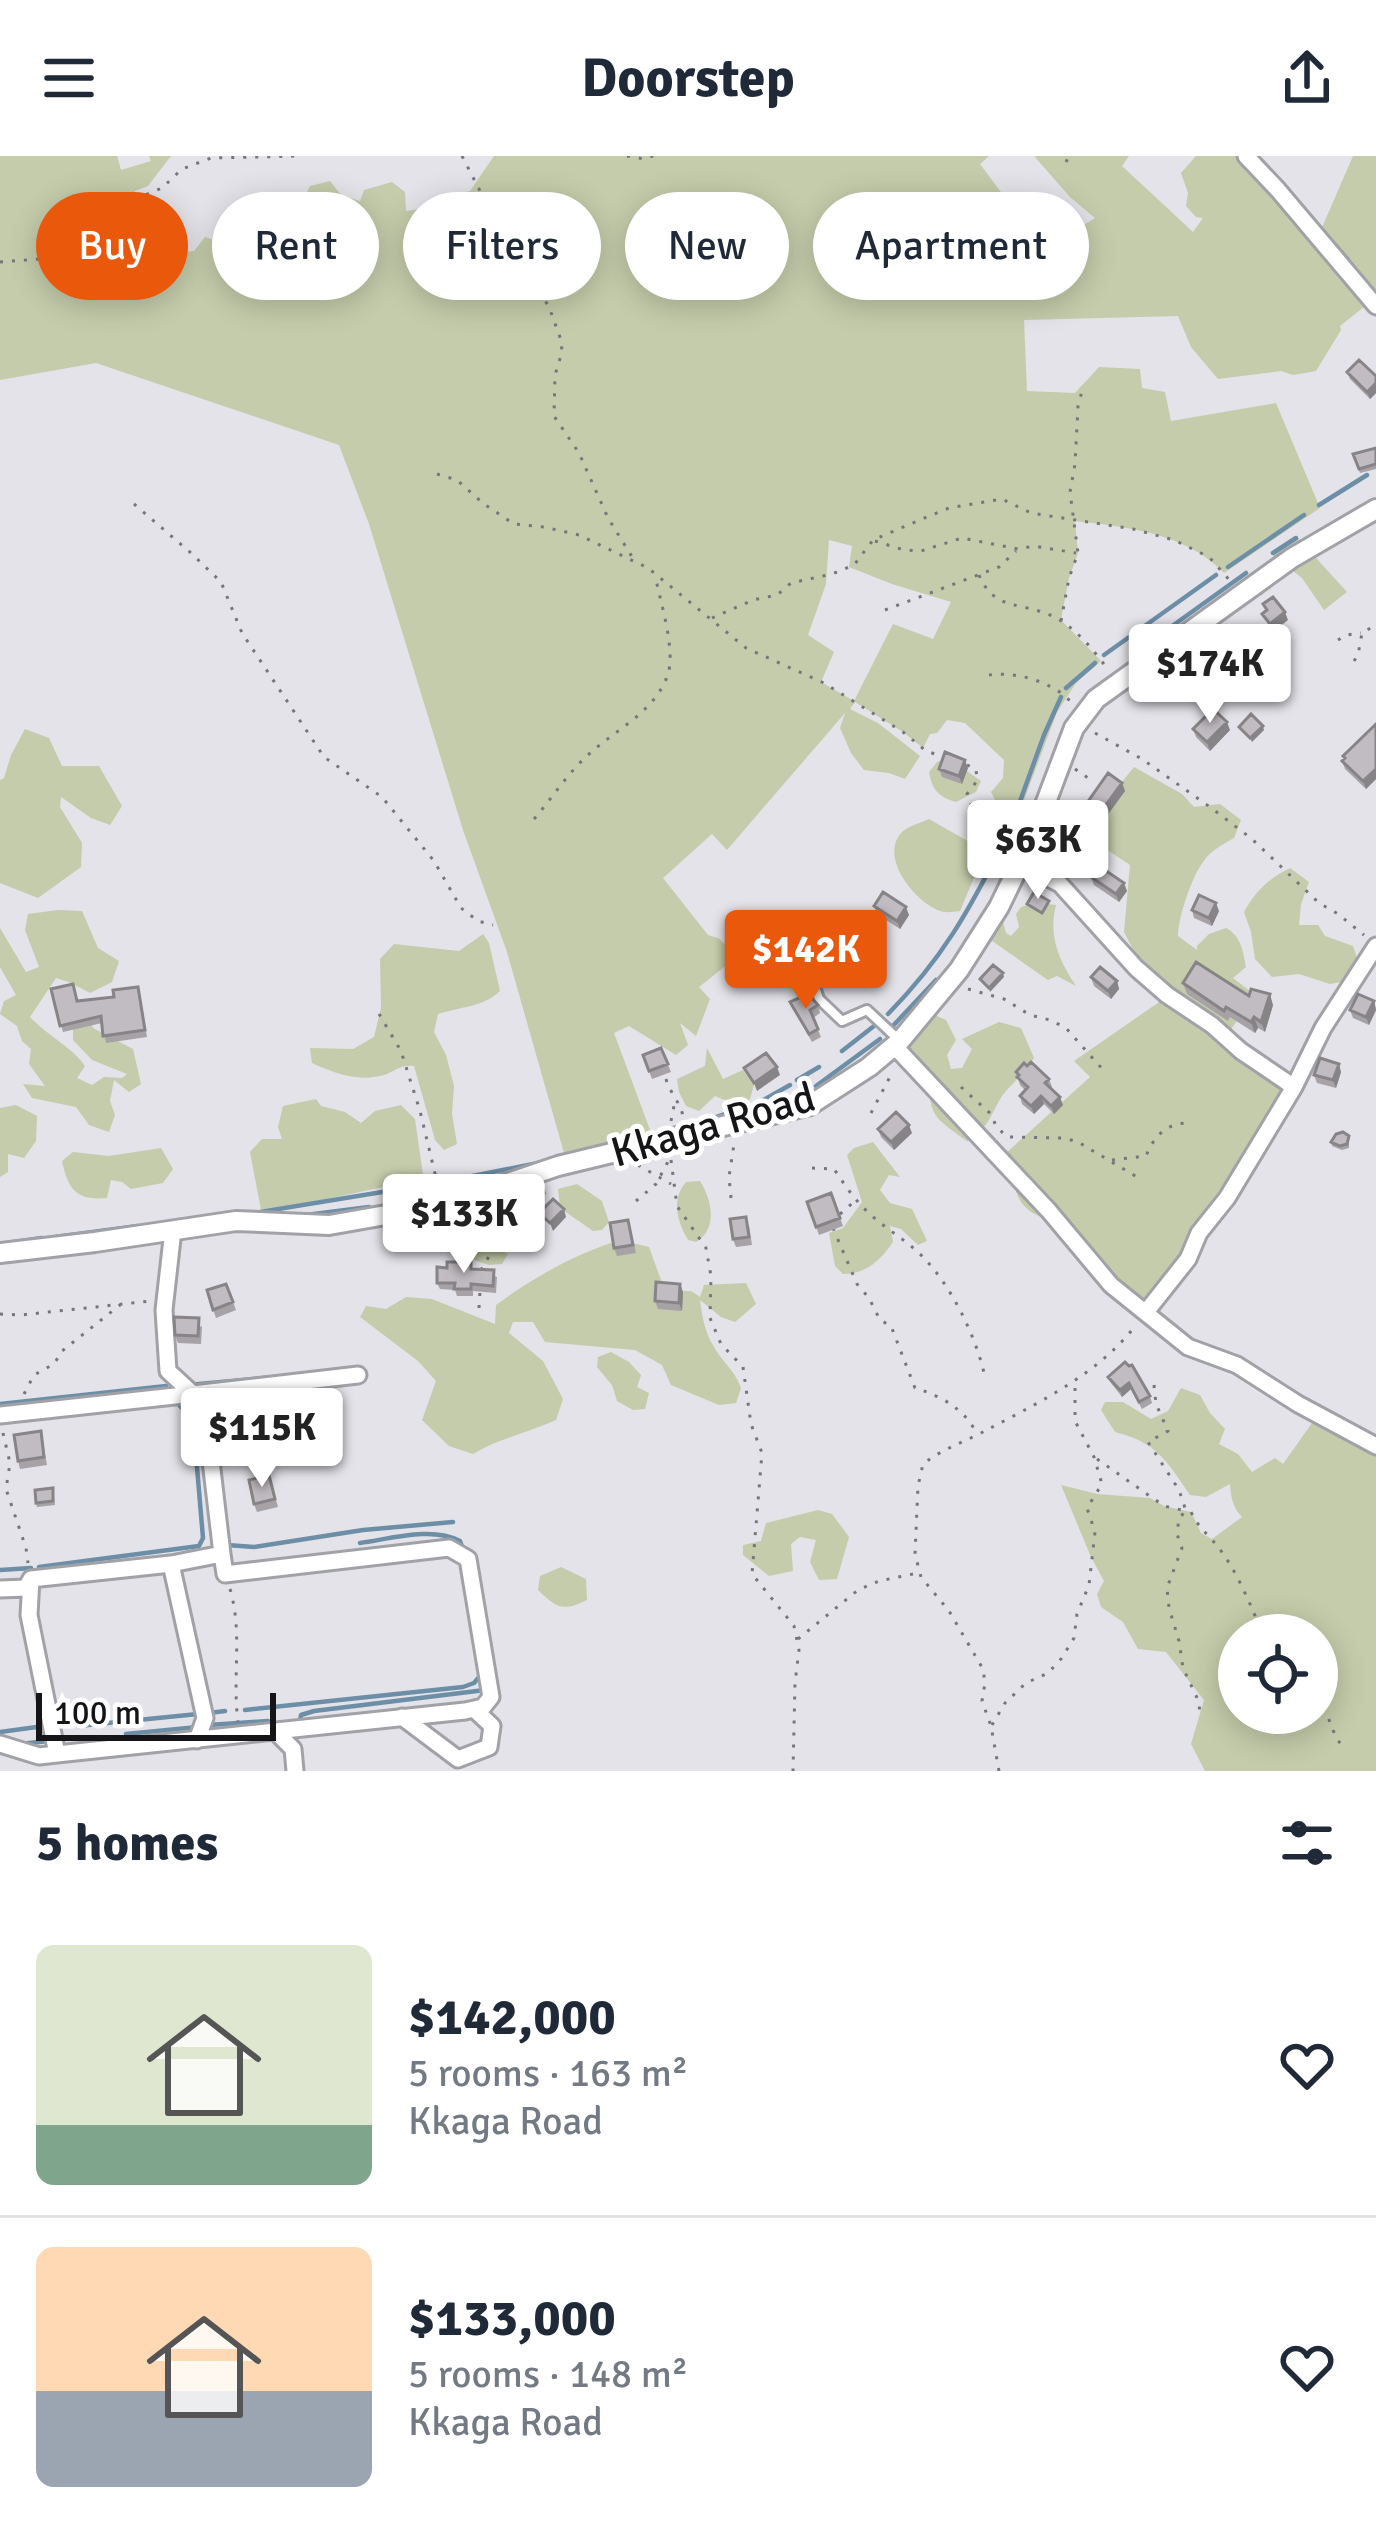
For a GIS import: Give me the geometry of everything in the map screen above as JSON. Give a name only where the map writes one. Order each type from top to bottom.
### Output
[{"type":"street","points":[[1246,156],[1376,306]]},
{"type":"street","name":"Kkaga Road","points":[[0,1253],[236,1221],[328,1226],[443,1205],[558,1166],[810,1106],[897,1047],[949,984],[999,907],[1060,760],[1096,699],[1292,558],[1376,509]]},
{"type":"street","points":[[1023,858],[1060,884],[1167,995],[1294,1087]]},
{"type":"street","points":[[1146,1312],[1227,1198],[1376,944]]},
{"type":"street","points":[[897,1047],[1049,1211],[1111,1286],[1188,1347],[1237,1364],[1376,1446]]},
{"type":"street","points":[[0,1744],[39,1756],[474,1709],[491,1697],[468,1559],[449,1547],[225,1574],[205,1410],[168,1371],[165,1299],[173,1230]]},
{"type":"street","points":[[8,1411],[358,1375]]},
{"type":"street","points":[[31,1579],[221,1554]]},
{"type":"street","points":[[171,1564],[205,1718],[197,1740]]},
{"type":"street","points":[[0,1589],[26,1588],[31,1579]]},
{"type":"street","points":[[31,1579],[29,1616],[57,1754]]},
{"type":"street","points":[[402,1717],[458,1759],[489,1748],[492,1726],[474,1709]]},
{"type":"street","points":[[293,1749],[305,1728]]},
{"type":"street","points":[[276,1732],[293,1749],[296,1771]]},
{"type":"lane","points":[[806,960],[819,1000],[842,1022],[867,1010],[897,1047]]},
{"type":"path","points":[[0,262],[51,257],[75,245],[104,212],[162,188],[182,169],[211,158],[299,156]]},
{"type":"path","points":[[462,156],[548,307],[562,352],[555,375],[554,416],[635,561]]},
{"type":"path","points":[[627,156],[644,160],[653,156]]},
{"type":"path","points":[[1061,621],[1078,553],[1070,492],[1082,391]]},
{"type":"path","points":[[437,474],[457,480],[514,524],[579,536],[635,561],[746,647],[824,683],[926,751],[976,769],[976,781],[967,794],[970,804],[1023,858]]},
{"type":"path","points":[[710,619],[753,600],[777,596],[790,583],[854,565],[873,540],[949,508],[1002,499],[1030,513],[1174,540],[1209,557],[1240,594]]},
{"type":"path","points":[[134,504],[220,582],[242,633],[324,757],[382,797],[434,861],[461,908],[493,925]]},
{"type":"path","points":[[873,540],[904,550],[921,551],[962,538],[1018,549],[1034,546],[1078,553]]},
{"type":"path","points":[[885,610],[999,567],[1018,549]]},
{"type":"path","points":[[534,819],[564,779],[646,707],[667,678],[670,661],[655,574]]},
{"type":"path","points":[[979,575],[980,582],[1005,603],[1061,621],[1118,683]]},
{"type":"path","points":[[1338,640],[1376,625]]},
{"type":"path","points":[[1354,661],[1363,633]]},
{"type":"path","points":[[989,675],[1002,673],[1058,687],[1080,720],[1210,807],[1252,839],[1318,903],[1376,944]]},
{"type":"path","points":[[949,984],[1004,999],[1030,1016],[1066,1028],[1105,1072]]},
{"type":"path","points":[[379,1014],[401,1051],[443,1205]]},
{"type":"path","points":[[871,1113],[891,1077],[897,1047]]},
{"type":"path","points":[[665,1079],[670,1094],[680,1103],[682,1136]]},
{"type":"path","points":[[961,1088],[991,1114],[1007,1137],[1078,1142],[1137,1177]]},
{"type":"path","points":[[1110,1160],[1146,1156],[1152,1141],[1167,1128],[1186,1123]]},
{"type":"path","points":[[724,1126],[735,1146],[729,1177],[731,1198]]},
{"type":"path","points":[[636,1201],[656,1184],[670,1156],[677,1206],[706,1248],[710,1318],[721,1345],[743,1367],[751,1424],[762,1453],[752,1574],[794,1625],[799,1650],[793,1771]]},
{"type":"path","points":[[602,1157],[627,1160],[673,1185]]},
{"type":"path","points":[[812,1168],[833,1169],[873,1217],[927,1261],[978,1345],[984,1373]]},
{"type":"path","points":[[856,1200],[829,1219],[857,1284],[880,1320],[891,1326],[915,1388],[958,1408],[977,1435]]},
{"type":"path","points":[[481,1268],[520,1212]]},
{"type":"path","points":[[461,1259],[467,1217]]},
{"type":"path","points":[[479,1308],[480,1288]]},
{"type":"path","points":[[0,1314],[165,1299]]},
{"type":"path","points":[[31,1579],[6,1489],[10,1463],[2,1426],[34,1375],[54,1364],[62,1351],[122,1304]]},
{"type":"path","points":[[999,1771],[982,1702],[983,1669],[920,1572],[915,1554],[923,1463],[1075,1381],[1127,1337],[1146,1312]]},
{"type":"path","points":[[991,1726],[1005,1703],[1061,1659],[1074,1638],[1077,1614],[1089,1585],[1095,1532],[1088,1508],[1102,1484],[1076,1421],[1075,1381]]},
{"type":"path","points":[[1154,1384],[1156,1404],[1168,1431],[1148,1442],[1179,1490],[1186,1511]]},
{"type":"path","points":[[1094,1456],[1164,1506],[1191,1512],[1238,1580],[1253,1614]]},
{"type":"path","points":[[1186,1511],[1179,1518],[1182,1548],[1167,1588],[1168,1608],[1200,1717]]},
{"type":"path","points":[[797,1640],[859,1590],[920,1572]]},
{"type":"path","points":[[225,1574],[233,1598],[238,1660],[233,1688],[239,1736]]},
{"type":"path","points":[[1335,1734],[1343,1748]]},
{"type":"green space","points":[[0,156],[117,156],[121,170],[151,161],[149,156],[171,156],[148,186],[135,192],[36,192],[36,300],[188,300],[188,252],[205,237],[212,239],[212,300],[379,300],[379,192],[363,192],[392,182],[405,192],[403,300],[601,300],[601,192],[465,192],[494,156],[989,156],[980,164],[1001,192],[813,192],[813,300],[1089,300],[1089,222],[1095,218],[1089,213],[1089,192],[1066,192],[1034,156],[1129,156],[1122,166],[1193,232],[1203,218],[1186,206],[1188,193],[1181,173],[1196,156],[1239,156],[1365,306],[1340,326],[1316,371],[1218,379],[1191,347],[1178,316],[1024,320],[1027,391],[1075,393],[1099,367],[1140,369],[1142,388],[1165,392],[1171,421],[1276,403],[1320,508],[1224,573],[1174,541],[1075,521],[1078,553],[1061,620],[1101,661],[1076,683],[1057,712],[1015,824],[1003,816],[991,792],[1003,778],[1004,760],[965,723],[947,720],[937,733],[930,734],[923,748],[855,702],[850,709],[878,723],[920,756],[905,779],[864,770],[840,728],[845,713],[727,850],[712,834],[663,878],[708,935],[729,948],[728,964],[699,987],[710,999],[696,1036],[680,1023],[688,1045],[676,1055],[629,1026],[614,1033],[653,1138],[566,1160],[507,952],[463,830],[369,524],[339,445],[96,363],[0,380]],"holes":[[[829,540],[852,546],[849,567],[951,602],[933,639],[893,624],[854,701],[821,682],[834,652],[808,635],[826,584]]]},
{"type":"green space","points":[[1353,156],[1376,156],[1376,295],[1320,232]]},
{"type":"green space","points":[[330,181],[339,192],[307,192],[310,186]]},
{"type":"green space","points":[[1296,536],[1347,592],[1324,610],[1302,578],[1273,555]]},
{"type":"green space","points":[[25,729],[49,738],[62,766],[99,766],[122,806],[110,825],[61,797],[60,807],[82,843],[81,867],[38,898],[0,883],[0,780]]},
{"type":"green space","points":[[938,761],[964,769],[981,781],[976,792],[956,802],[940,795],[929,772]]},
{"type":"green space","points":[[1134,767],[1182,794],[1194,807],[1220,804],[1241,820],[1234,838],[1213,851],[1199,868],[1178,936],[1197,950],[1209,934],[1226,928],[1238,940],[1246,967],[1233,978],[1255,995],[1227,1035],[1141,965],[1124,932],[1130,865],[1094,841],[1102,810]]},
{"type":"green space","points":[[929,819],[971,843],[979,866],[960,911],[943,912],[930,906],[911,889],[897,866],[894,854],[902,832]]},
{"type":"green space","points":[[1290,868],[1309,882],[1299,925],[1318,925],[1325,936],[1353,946],[1358,960],[1341,982],[1330,984],[1299,974],[1272,977],[1255,959],[1244,912],[1263,886]]},
{"type":"green space","points":[[1056,905],[1057,948],[1076,986],[1057,976],[1048,980],[985,936],[994,923],[1003,922],[1011,936],[1019,927],[1016,914],[1021,907]]},
{"type":"green space","points":[[82,911],[98,948],[119,961],[112,982],[90,993],[56,978],[30,1017],[80,1059],[85,1066],[77,1078],[92,1085],[104,1077],[127,1074],[92,1060],[73,1040],[73,1024],[90,1020],[93,1028],[133,1049],[141,1084],[129,1092],[114,1080],[110,1101],[115,1115],[109,1132],[89,1125],[76,1107],[32,1098],[23,1084],[45,1086],[29,1064],[31,1049],[17,1026],[0,1014],[4,1001],[16,995],[0,967],[0,928],[26,972],[39,967],[25,930],[28,914]]},
{"type":"green space","points":[[483,934],[500,991],[479,1003],[438,1014],[434,1032],[454,1086],[457,1144],[444,1150],[435,1140],[414,1066],[377,1077],[348,1076],[312,1063],[310,1048],[353,1049],[374,1037],[381,1008],[380,959],[394,944],[459,951]]},
{"type":"green space","points":[[1165,998],[1290,1088],[1181,1258],[1144,1301],[1136,1300],[1060,1219],[1038,1216],[1023,1205],[1015,1188],[1015,1166],[1004,1155],[1090,1077],[1074,1061]]},
{"type":"green space","points":[[930,1013],[946,1020],[956,1040],[947,1055],[951,1069],[962,1068],[972,1049],[962,1039],[999,1022],[1021,1028],[1034,1058],[983,1128],[967,1128],[968,1142],[936,1116],[932,1077],[911,1054],[906,1039]]},
{"type":"green space","points":[[707,1048],[723,1079],[743,1070],[754,1085],[750,1099],[741,1107],[715,1096],[699,1111],[686,1106],[677,1079],[705,1066]]},
{"type":"green space","points":[[316,1099],[321,1106],[345,1112],[361,1123],[375,1111],[401,1105],[415,1119],[424,1182],[261,1210],[250,1152],[262,1139],[282,1139],[278,1127],[283,1106]]},
{"type":"green space","points":[[16,1105],[37,1116],[36,1141],[24,1158],[8,1154],[8,1172],[0,1177],[0,1108]]},
{"type":"green space","points":[[873,1142],[900,1177],[889,1175],[880,1190],[890,1203],[912,1209],[927,1241],[918,1245],[901,1229],[890,1226],[893,1242],[883,1255],[866,1269],[843,1274],[835,1266],[829,1233],[843,1228],[862,1202],[847,1155]]},
{"type":"green space","points":[[161,1148],[173,1169],[163,1183],[131,1189],[111,1180],[107,1198],[75,1191],[62,1161],[73,1152],[109,1156]]},
{"type":"green space","points":[[700,1181],[711,1214],[708,1230],[696,1242],[684,1233],[677,1203],[686,1182]]},
{"type":"green space","points":[[577,1184],[602,1201],[609,1222],[602,1230],[593,1231],[560,1208],[558,1189]]},
{"type":"green space","points":[[447,1196],[475,1204],[478,1238],[508,1254],[502,1264],[474,1260]]},
{"type":"green space","points":[[620,1240],[649,1247],[665,1291],[691,1291],[700,1297],[704,1285],[746,1283],[756,1304],[735,1322],[700,1300],[711,1342],[741,1388],[736,1403],[719,1405],[671,1385],[662,1365],[635,1350],[545,1342],[533,1322],[513,1322],[509,1333],[543,1361],[563,1399],[556,1420],[473,1454],[449,1446],[422,1420],[436,1381],[418,1361],[360,1317],[366,1306],[386,1309],[406,1297],[432,1299],[495,1324],[496,1305],[510,1295],[571,1259]]},
{"type":"green space","points":[[611,1352],[641,1375],[637,1387],[649,1393],[645,1409],[633,1410],[617,1401],[612,1385],[597,1367],[598,1357]]},
{"type":"green space","points":[[1181,1388],[1200,1395],[1225,1429],[1219,1444],[1238,1454],[1252,1472],[1275,1458],[1283,1464],[1317,1416],[1376,1450],[1376,1771],[1205,1771],[1191,1744],[1204,1700],[1166,1652],[1138,1649],[1123,1622],[1101,1607],[1097,1594],[1104,1581],[1061,1485],[1097,1494],[1150,1498],[1191,1512],[1201,1533],[1212,1539],[1242,1517],[1230,1484],[1206,1497],[1190,1495],[1159,1454],[1115,1432],[1101,1410],[1105,1402],[1123,1402],[1151,1419],[1168,1411]]},
{"type":"green space","points":[[818,1510],[832,1514],[849,1537],[837,1579],[819,1580],[810,1562],[816,1540],[800,1537],[791,1544],[793,1571],[769,1576],[743,1555],[743,1545],[761,1541],[766,1523]]},
{"type":"green space","points":[[561,1567],[586,1579],[587,1600],[560,1606],[538,1590],[540,1576]]},
{"type":"building","points":[[1359,360],[1376,376],[1367,392],[1347,372]]},
{"type":"building","points":[[1376,448],[1376,464],[1359,469],[1353,454]]},
{"type":"building","points":[[1273,597],[1285,612],[1270,624],[1262,614],[1267,610],[1263,604]]},
{"type":"building","points":[[1230,632],[1244,650],[1230,660],[1217,643]]},
{"type":"building","points":[[1213,709],[1227,722],[1207,742],[1193,729]]},
{"type":"building","points":[[1251,714],[1263,726],[1250,738],[1239,727]]},
{"type":"building","points":[[1376,724],[1376,769],[1363,781],[1342,761],[1343,756]]},
{"type":"building","points":[[945,752],[965,760],[959,776],[939,769]]},
{"type":"building","points":[[1108,773],[1122,783],[1103,809],[1089,800]]},
{"type":"building","points":[[1099,866],[1124,883],[1116,894],[1091,877]]},
{"type":"building","points":[[883,892],[906,907],[897,921],[874,906]]},
{"type":"building","points":[[1034,892],[1049,901],[1042,913],[1027,904]]},
{"type":"building","points":[[1199,895],[1216,903],[1209,918],[1192,910]]},
{"type":"building","points":[[1196,962],[1249,996],[1251,989],[1270,994],[1261,1022],[1254,1017],[1251,1022],[1226,1007],[1224,1011],[1183,983]]},
{"type":"building","points":[[993,965],[1003,973],[989,988],[980,979]]},
{"type":"building","points":[[1100,967],[1117,981],[1108,991],[1091,977]]},
{"type":"building","points":[[73,984],[77,1001],[114,997],[113,990],[138,987],[145,1030],[103,1036],[101,1016],[60,1026],[51,989]]},
{"type":"building","points":[[808,994],[818,1005],[810,1010],[818,1029],[809,1034],[790,1002]]},
{"type":"building","points":[[1358,994],[1374,1001],[1366,1017],[1350,1010]]},
{"type":"building","points":[[661,1048],[668,1064],[649,1071],[643,1055]]},
{"type":"building","points":[[766,1053],[777,1067],[754,1083],[744,1068]]},
{"type":"building","points":[[1320,1058],[1339,1064],[1333,1080],[1314,1075]]},
{"type":"building","points":[[1031,1062],[1060,1097],[1051,1106],[1041,1096],[1031,1106],[1020,1096],[1028,1087],[1016,1072]]},
{"type":"building","points":[[896,1112],[909,1125],[891,1142],[878,1129]]},
{"type":"building","points":[[1336,1134],[1349,1136],[1347,1144],[1331,1142]]},
{"type":"building","points":[[541,1182],[544,1193],[525,1198],[523,1188]]},
{"type":"building","points":[[831,1193],[840,1218],[816,1227],[807,1202]]},
{"type":"building","points":[[553,1199],[564,1209],[550,1223],[539,1213]]},
{"type":"building","points":[[746,1217],[749,1237],[733,1239],[730,1219]]},
{"type":"building","points":[[628,1220],[633,1245],[614,1248],[610,1223]]},
{"type":"building","points":[[447,1262],[471,1262],[471,1269],[494,1270],[493,1286],[471,1284],[471,1289],[454,1289],[455,1283],[437,1283],[437,1267],[447,1268]]},
{"type":"building","points":[[656,1282],[680,1284],[679,1303],[655,1301]]},
{"type":"building","points":[[226,1284],[233,1302],[213,1310],[207,1290]]},
{"type":"building","points":[[174,1317],[199,1318],[198,1336],[175,1335]]},
{"type":"building","points":[[1125,1362],[1132,1365],[1150,1396],[1139,1402],[1129,1383],[1120,1390],[1108,1377]]},
{"type":"building","points":[[41,1431],[44,1457],[18,1461],[14,1435]]},
{"type":"building","points":[[269,1475],[275,1499],[254,1504],[249,1480]]},
{"type":"building","points":[[53,1488],[53,1501],[36,1503],[35,1490]]},
{"type":"waterway","points":[[1276,177],[1348,260]]},
{"type":"waterway","points":[[1319,505],[1367,475]]},
{"type":"waterway","points":[[1228,567],[1304,515]]},
{"type":"waterway","points":[[1273,553],[1296,538]]},
{"type":"waterway","points":[[1168,629],[1246,573]]},
{"type":"waterway","points":[[1104,655],[1216,575]]},
{"type":"waterway","points":[[1066,688],[1095,663]]},
{"type":"waterway","points":[[1010,829],[1061,697]]},
{"type":"waterway","points":[[888,1014],[953,933],[1003,843]]},
{"type":"waterway","points":[[891,1028],[936,980]]},
{"type":"waterway","points":[[842,1051],[874,1026]]},
{"type":"waterway","points":[[816,1086],[880,1039]]},
{"type":"waterway","points":[[797,1080],[819,1067]]},
{"type":"waterway","points":[[696,1124],[758,1103],[790,1085]]},
{"type":"waterway","points":[[437,1183],[543,1162]]},
{"type":"waterway","points":[[248,1214],[425,1185]]},
{"type":"waterway","points":[[390,1204],[455,1192]]},
{"type":"waterway","points":[[306,1215],[369,1207]]},
{"type":"waterway","points":[[55,1237],[138,1226]]},
{"type":"waterway","points":[[0,1244],[42,1238]]},
{"type":"waterway","points":[[189,1385],[274,1377]]},
{"type":"waterway","points":[[0,1404],[166,1386]]},
{"type":"waterway","points":[[39,1567],[199,1546],[203,1538],[194,1432],[177,1402]]},
{"type":"waterway","points":[[227,1545],[254,1547],[453,1522]]},
{"type":"waterway","points":[[360,1543],[437,1534],[460,1541],[464,1552]]},
{"type":"waterway","points":[[0,1570],[31,1568]]},
{"type":"waterway","points":[[245,1710],[463,1687],[480,1676]]},
{"type":"waterway","points":[[300,1721],[301,1715],[314,1711],[485,1690]]},
{"type":"waterway","points":[[209,1713],[225,1711]]},
{"type":"waterway","points":[[78,1726],[198,1714]]},
{"type":"waterway","points":[[209,1725],[268,1721],[280,1726]]},
{"type":"waterway","points":[[0,1732],[44,1726]]},
{"type":"waterway","points":[[126,1734],[198,1727]]},
{"type":"waterway","points":[[19,1744],[49,1741]]}]
